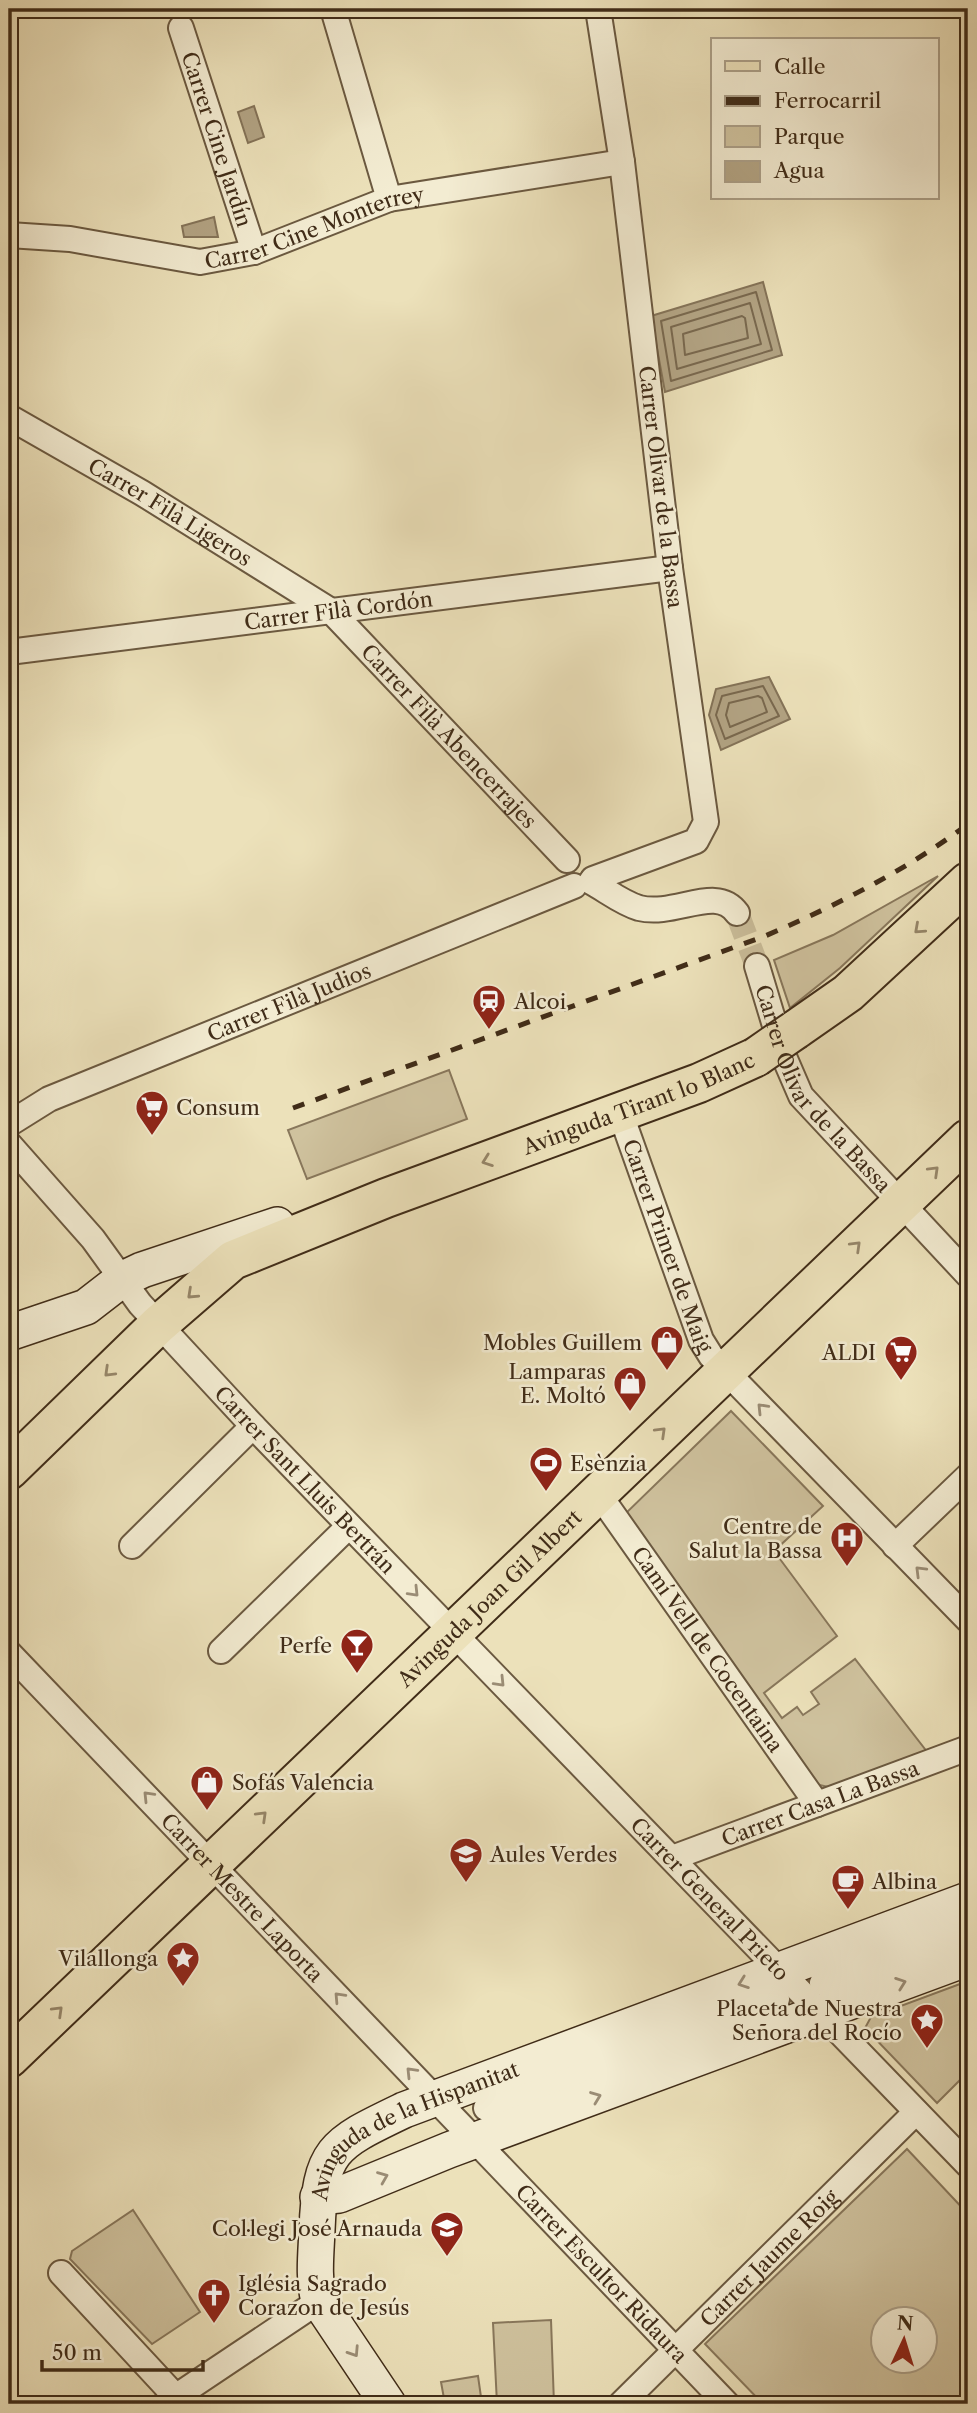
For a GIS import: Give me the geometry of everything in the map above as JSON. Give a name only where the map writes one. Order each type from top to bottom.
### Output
[{"type":"main road","name":"Avinguda Tirant lo Blanc","points":[[9,1470],[158,1325],[233,1260],[421,1185],[729,1071],[756,1057],[848,993],[968,882]]},
{"type":"main road","name":"Avinguda Joan Gil Albert","points":[[9,2058],[968,1139]]},
{"type":"street","points":[[333,9],[389,199]]},
{"type":"street","name":"Carrer Olivar de la Bassa","points":[[598,9],[622,162],[670,568],[705,811]]},
{"type":"street","name":"Carrer Cine Jardín","points":[[181,28],[254,252]]},
{"type":"street","name":"Carrer Cine Monterrey","points":[[9,235],[70,239],[200,262],[254,252],[389,199],[622,162]]},
{"type":"street","name":"Carrer Filà Ligeros","points":[[9,417],[142,493],[331,611]]},
{"type":"street","name":"Carrer Filà Cordón","points":[[9,652],[670,568]]},
{"type":"street","name":"Carrer Filà Abencerrajes","points":[[331,611],[568,860],[575,856],[588,859],[594,870],[586,882]]},
{"type":"street","name":"Carrer Filà Judios","points":[[9,1124],[61,1094],[586,882],[696,841],[703,832],[705,811]]},
{"type":"street","points":[[586,882],[638,907],[676,909],[711,899],[729,903],[737,913]]},
{"type":"street","name":"Carrer Olivar de la Bassa","points":[[757,966],[785,1059],[801,1096],[968,1275]]},
{"type":"street","name":"Carrer Primer de Maig","points":[[620,1112],[701,1340],[726,1371],[968,1620]]},
{"type":"street","name":"Carrer Sant Lluis Bertrán","points":[[9,1144],[93,1239],[121,1280],[158,1325],[453,1632]]},
{"type":"street","name":"Avinguda Tirant lo Blanc","points":[[9,1334],[86,1307],[121,1280],[159,1263],[375,1189],[421,1185]]},
{"type":"street","points":[[132,1546],[253,1426]]},
{"type":"street","points":[[895,1546],[968,1476]]},
{"type":"street","name":"Camí Vell de Cocentaina","points":[[598,1493],[817,1804]]},
{"type":"street","points":[[221,1651],[349,1526]]},
{"type":"street","name":"Carrer General Prieto","points":[[453,1632],[672,1858],[779,1984],[821,1998],[916,2112],[968,2165]]},
{"type":"street","name":"Carrer Mestre Laporta","points":[[9,1653],[435,2098],[481,2124]]},
{"type":"street","name":"Carrer Casa La Bassa","points":[[672,1858],[968,1748]]},
{"type":"street","name":"Avinguda de la Hispanitat","points":[[779,1984],[435,2098],[368,2127],[343,2143],[325,2166],[318,2197],[339,2195],[481,2124],[779,1984],[968,1900]]},
{"type":"street","name":"Avinguda de la Hispanitat","points":[[481,2124],[821,1998],[968,1930]]},
{"type":"street","name":"Avinguda de la Hispanitat","points":[[821,1998],[968,1958]]},
{"type":"street","name":"Carrer Jaume Roig","points":[[621,2404],[916,2112]]},
{"type":"street","name":"Carrer Escultor Ridaura","points":[[481,2124],[677,2351],[727,2404]]},
{"type":"street","points":[[318,2197],[315,2276],[319,2301],[388,2404]]},
{"type":"street","points":[[61,2273],[171,2401],[319,2301]]},
{"type":"green space","points":[[938,876],[840,968],[790,1008],[774,960],[833,935]]},
{"type":"green space","points":[[449,1070],[467,1119],[307,1179],[288,1130]]},
{"type":"green space","points":[[731,1411],[823,1506],[774,1551],[837,1636],[764,1693],[782,1718],[797,1707],[803,1715],[819,1704],[811,1692],[855,1659],[928,1753],[833,1788],[815,1784],[625,1514]]},
{"type":"green space","name":"Placeta de Nuestra Señora del Rocío","points":[[968,1981],[968,2072],[937,2103],[865,2028],[871,2017]]},
{"type":"green space","points":[[907,2149],[968,2214],[968,2404],[763,2404],[705,2344]]},
{"type":"green space","points":[[133,2210],[200,2312],[152,2344],[70,2259],[72,2251]]},
{"type":"green space","points":[[551,2320],[554,2404],[497,2404],[493,2323]]},
{"type":"green space","points":[[478,2376],[482,2404],[445,2404],[441,2382]]},
{"type":"water","points":[[254,106],[264,137],[248,143],[238,112]]},
{"type":"water","points":[[214,217],[218,237],[184,237],[182,226]]},
{"type":"water","points":[[763,282],[782,355],[665,392],[651,316]]},
{"type":"water","points":[[769,677],[790,719],[721,750],[709,715],[716,689]]},
{"type":"tunnel","points":[[737,913],[757,966]]},
{"type":"railway","points":[[293,1108],[765,936],[870,886],[920,857],[968,824]]},
{"type":"place","name":"Alcoi","points":[[489,1031]]},
{"type":"place","name":"Consum","points":[[152,1137]]},
{"type":"place","name":"Mobles Guillem","points":[[667,1372]]},
{"type":"place","name":"ALDI","points":[[901,1382]]},
{"type":"place","name":"Lamparas E. Moltó","points":[[630,1413]]},
{"type":"place","name":"Esènzia","points":[[546,1493]]},
{"type":"place","name":"Centre de Salut la Bassa","points":[[847,1568]]},
{"type":"place","name":"Perfe","points":[[357,1675]]},
{"type":"place","name":"Sofás Valencia","points":[[207,1812]]},
{"type":"place","name":"Aules Verdes","points":[[466,1884]]},
{"type":"place","name":"Albina","points":[[848,1911]]},
{"type":"place","name":"Vilallonga","points":[[183,1988]]},
{"type":"place","name":"Placeta de Nuestra Señora del Rocío","points":[[927,2050]]},
{"type":"place","name":"Col·legi José Arnauda","points":[[447,2258]]},
{"type":"place","name":"Iglésia Sagrado Corazon de Jesús","points":[[214,2325]]}]
